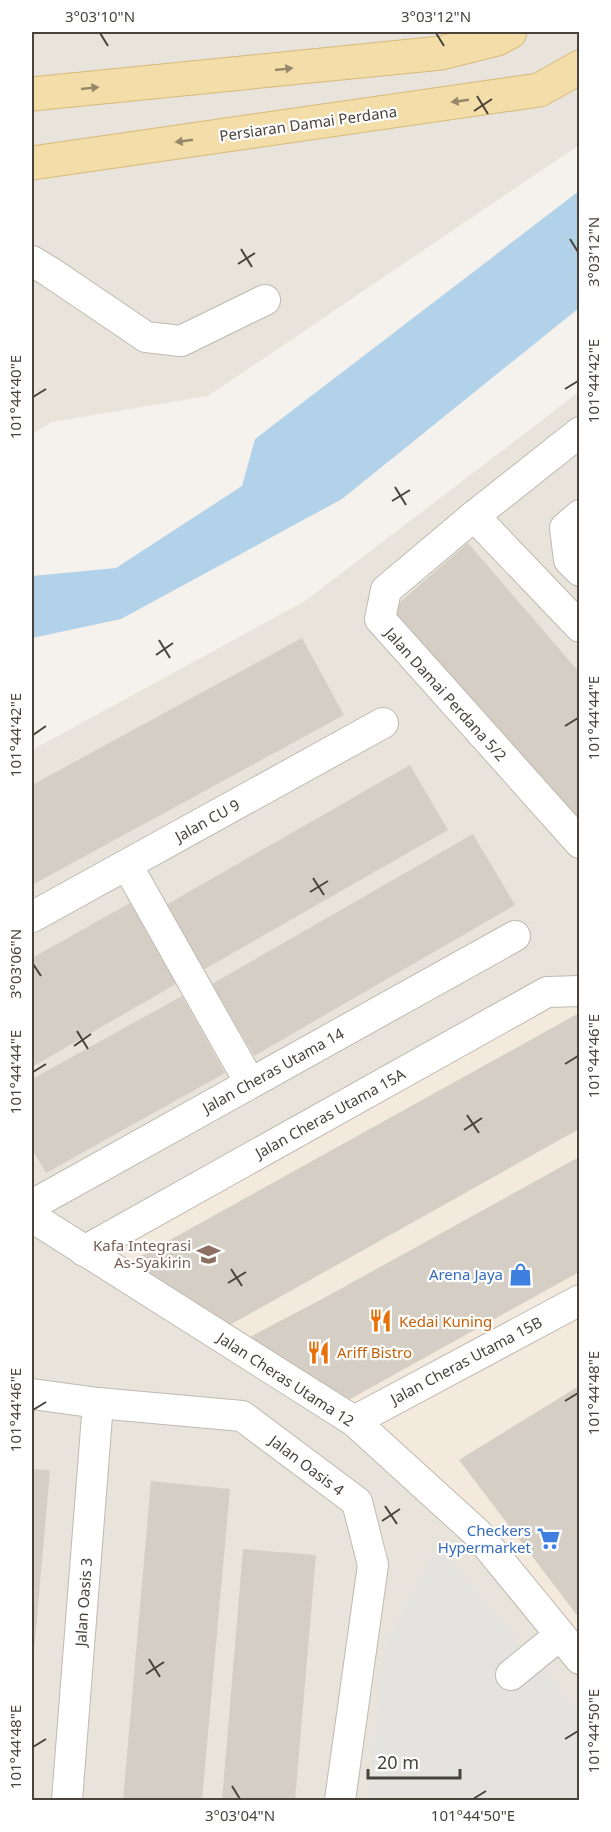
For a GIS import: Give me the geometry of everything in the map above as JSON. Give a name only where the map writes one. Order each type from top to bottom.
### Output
[{"type":"main road","points":[[32,94],[441,53],[458,40],[497,39],[510,32]]},
{"type":"main road","name":"Persiaran Damai Perdana","points":[[32,163],[538,90],[579,67]]},
{"type":"street","points":[[32,261],[146,337],[181,341],[265,300]]},
{"type":"street","name":"Jalan Damai Perdana 5/2","points":[[579,432],[386,590],[380,619],[579,843]]},
{"type":"street","points":[[579,515],[565,528],[570,560],[579,571]]},
{"type":"street","points":[[474,516],[579,627]]},
{"type":"street","name":"Jalan CU 9","points":[[32,917],[383,723]]},
{"type":"street","points":[[127,865],[250,1083]]},
{"type":"street","name":"Jalan Cheras Utama 14","points":[[32,1206],[515,936]]},
{"type":"street","name":"Jalan Cheras Utama 15A","points":[[84,1251],[547,992],[579,991]]},
{"type":"street","name":"Jalan Cheras Utama 12","points":[[32,1217],[354,1421],[477,1533],[579,1659]]},
{"type":"street","name":"Jalan Cheras Utama 15B","points":[[354,1421],[579,1300]]},
{"type":"street","name":"Jalan Oasis 4","points":[[32,1394],[98,1403],[242,1416],[357,1502],[373,1564],[340,1800]]},
{"type":"street","name":"Jalan Oasis 3","points":[[67,1800],[98,1403]]},
{"type":"street","points":[[511,1675],[560,1635]]},
{"type":"shaded area","points":[[32,32],[579,32],[579,145],[208,396],[52,422],[32,434]]},
{"type":"shaded area","points":[[579,392],[579,1800],[32,1800],[32,750],[305,601]]},
{"type":"shaded area","points":[[548,999],[580,1001],[579,1642],[489,1529],[102,1248]]},
{"type":"shaded area","points":[[437,1546],[579,1712],[579,1800],[368,1800],[385,1645]]},
{"type":"water","points":[[579,191],[579,308],[342,499],[121,619],[32,638],[32,576],[116,568],[242,486],[255,439]]},
{"type":"building","points":[[468,543],[579,672],[579,827],[391,610]]},
{"type":"building","points":[[302,638],[344,715],[32,885],[32,785]]},
{"type":"building","points":[[410,765],[448,830],[203,970],[166,905]]},
{"type":"building","points":[[473,834],[515,905],[254,1056],[212,984]]},
{"type":"building","points":[[130,903],[176,984],[32,1067],[32,958]]},
{"type":"building","points":[[182,996],[225,1073],[46,1173],[32,1149],[32,1079]]},
{"type":"building","points":[[579,1013],[579,1129],[228,1326],[138,1270],[132,1261]]},
{"type":"building","points":[[579,1157],[579,1272],[343,1403],[246,1339],[324,1298]]},
{"type":"building","name":"Checkers Hypermarket","points":[[579,1386],[579,1618],[459,1460]]},
{"type":"building","points":[[32,1469],[50,1470],[33,1663],[32,1663]]},
{"type":"building","points":[[151,1481],[230,1489],[202,1800],[123,1800]]},
{"type":"building","points":[[243,1549],[316,1555],[295,1800],[222,1800]]},
{"type":"place","name":"Kafa Integrasi As-Syakirin","points":[[209,1254]]},
{"type":"place","name":"Arena Jaya","points":[[521,1274]]},
{"type":"place","name":"Kedai Kuning","points":[[381,1321]]},
{"type":"place","name":"Ariff Bistro","points":[[319,1352]]},
{"type":"place","name":"Checkers Hypermarket","points":[[549,1539]]}]
